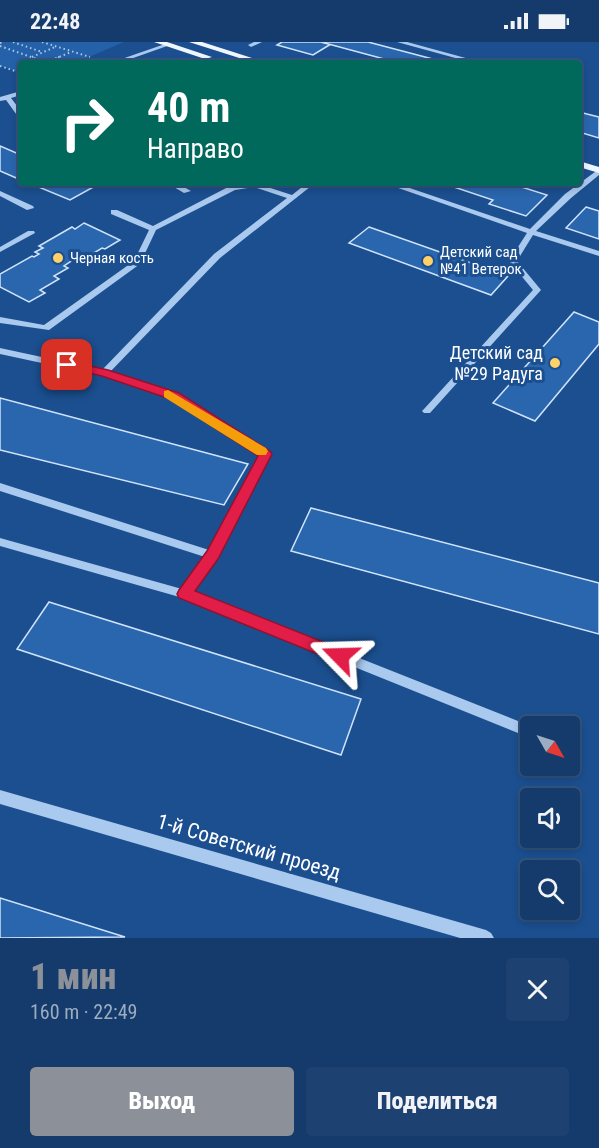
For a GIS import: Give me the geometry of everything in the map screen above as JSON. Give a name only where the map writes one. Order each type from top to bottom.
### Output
[{"type":"main road","points":[[158,42],[171,43],[218,60]]},
{"type":"main road","points":[[193,42],[254,60]]},
{"type":"main road","points":[[582,155],[599,160]]},
{"type":"main road","points":[[582,165],[599,171]]},
{"type":"street","points":[[251,45],[259,42]]},
{"type":"street","points":[[400,42],[470,60]]},
{"type":"street","points":[[122,60],[171,43]]},
{"type":"street","points":[[3,98],[18,94]]},
{"type":"street","points":[[3,98],[15,106],[18,112]]},
{"type":"street","points":[[582,186],[599,171]]},
{"type":"street","points":[[178,186],[187,190]]},
{"type":"street","points":[[0,320],[46,328],[137,262],[153,229],[233,188],[247,186]]},
{"type":"street","points":[[257,186],[292,197]]},
{"type":"street","points":[[104,372],[217,256],[307,186]]},
{"type":"street","points":[[397,186],[599,254]]},
{"type":"street","points":[[427,411],[537,290],[513,261],[531,232],[568,196],[582,186]]},
{"type":"street","points":[[0,193],[30,208]]},
{"type":"street","points":[[114,212],[153,229]]},
{"type":"street","points":[[0,250],[31,233]]},
{"type":"street","points":[[0,351],[104,372],[175,396],[266,454],[212,555],[185,594]]},
{"type":"street","points":[[0,487],[212,555]]},
{"type":"street","points":[[0,542],[185,594],[518,727]]},
{"type":"street","name":"1-й Советский проезд","points":[[0,797],[486,938]]},
{"type":"path","points":[[13,42],[42,52]]},
{"type":"path","points":[[42,42],[90,57]]},
{"type":"path","points":[[1,44],[39,60]]},
{"type":"path","points":[[31,57],[56,46]]},
{"type":"path","points":[[52,60],[71,51]]},
{"type":"path","points":[[58,57],[66,60]]},
{"type":"path","points":[[0,66],[18,72]]},
{"type":"shaded area","points":[[0,42],[124,42],[82,60],[18,60],[18,72],[0,66]]},
{"type":"building","points":[[282,42],[331,44],[313,55],[277,45]]},
{"type":"building","points":[[321,42],[368,42],[437,60],[388,60]]},
{"type":"building","points":[[582,113],[599,117],[599,138],[582,133]]},
{"type":"building","points":[[0,146],[18,154],[18,179],[0,171]]},
{"type":"building","points":[[36,186],[95,186],[70,200]]},
{"type":"building","points":[[451,186],[518,186],[547,195],[526,216],[489,204],[493,200]]},
{"type":"building","points":[[586,207],[599,211],[599,239],[566,228]]},
{"type":"building","points":[[84,223],[120,240],[84,259],[79,256],[64,266],[68,268],[54,276],[59,279],[40,290],[45,293],[29,302],[0,287],[0,274],[39,254],[35,252],[43,248],[39,246],[72,227],[75,229]]},
{"type":"building","points":[[369,227],[508,276],[491,295],[349,243]]},
{"type":"building","points":[[574,312],[599,322],[599,344],[535,421],[493,403]]},
{"type":"building","points":[[0,398],[248,464],[224,505],[0,450]]},
{"type":"building","points":[[311,508],[599,583],[599,634],[291,551]]},
{"type":"building","points":[[49,602],[361,699],[341,755],[17,649]]},
{"type":"building","points":[[0,898],[125,937],[0,938]]},
{"type":"slow traffic","points":[[168,394],[175,396],[262,451]]},
{"type":"place","name":"Черная кость","points":[[58,258]]},
{"type":"place","name":"Детский сад №41 Ветерок","points":[[428,261]]},
{"type":"place","name":"Детский сад №29 Радуга","points":[[555,363]]},
{"type":"route","points":[[67,365],[104,372],[175,396],[266,454],[212,555],[185,594],[340,656]]}]
